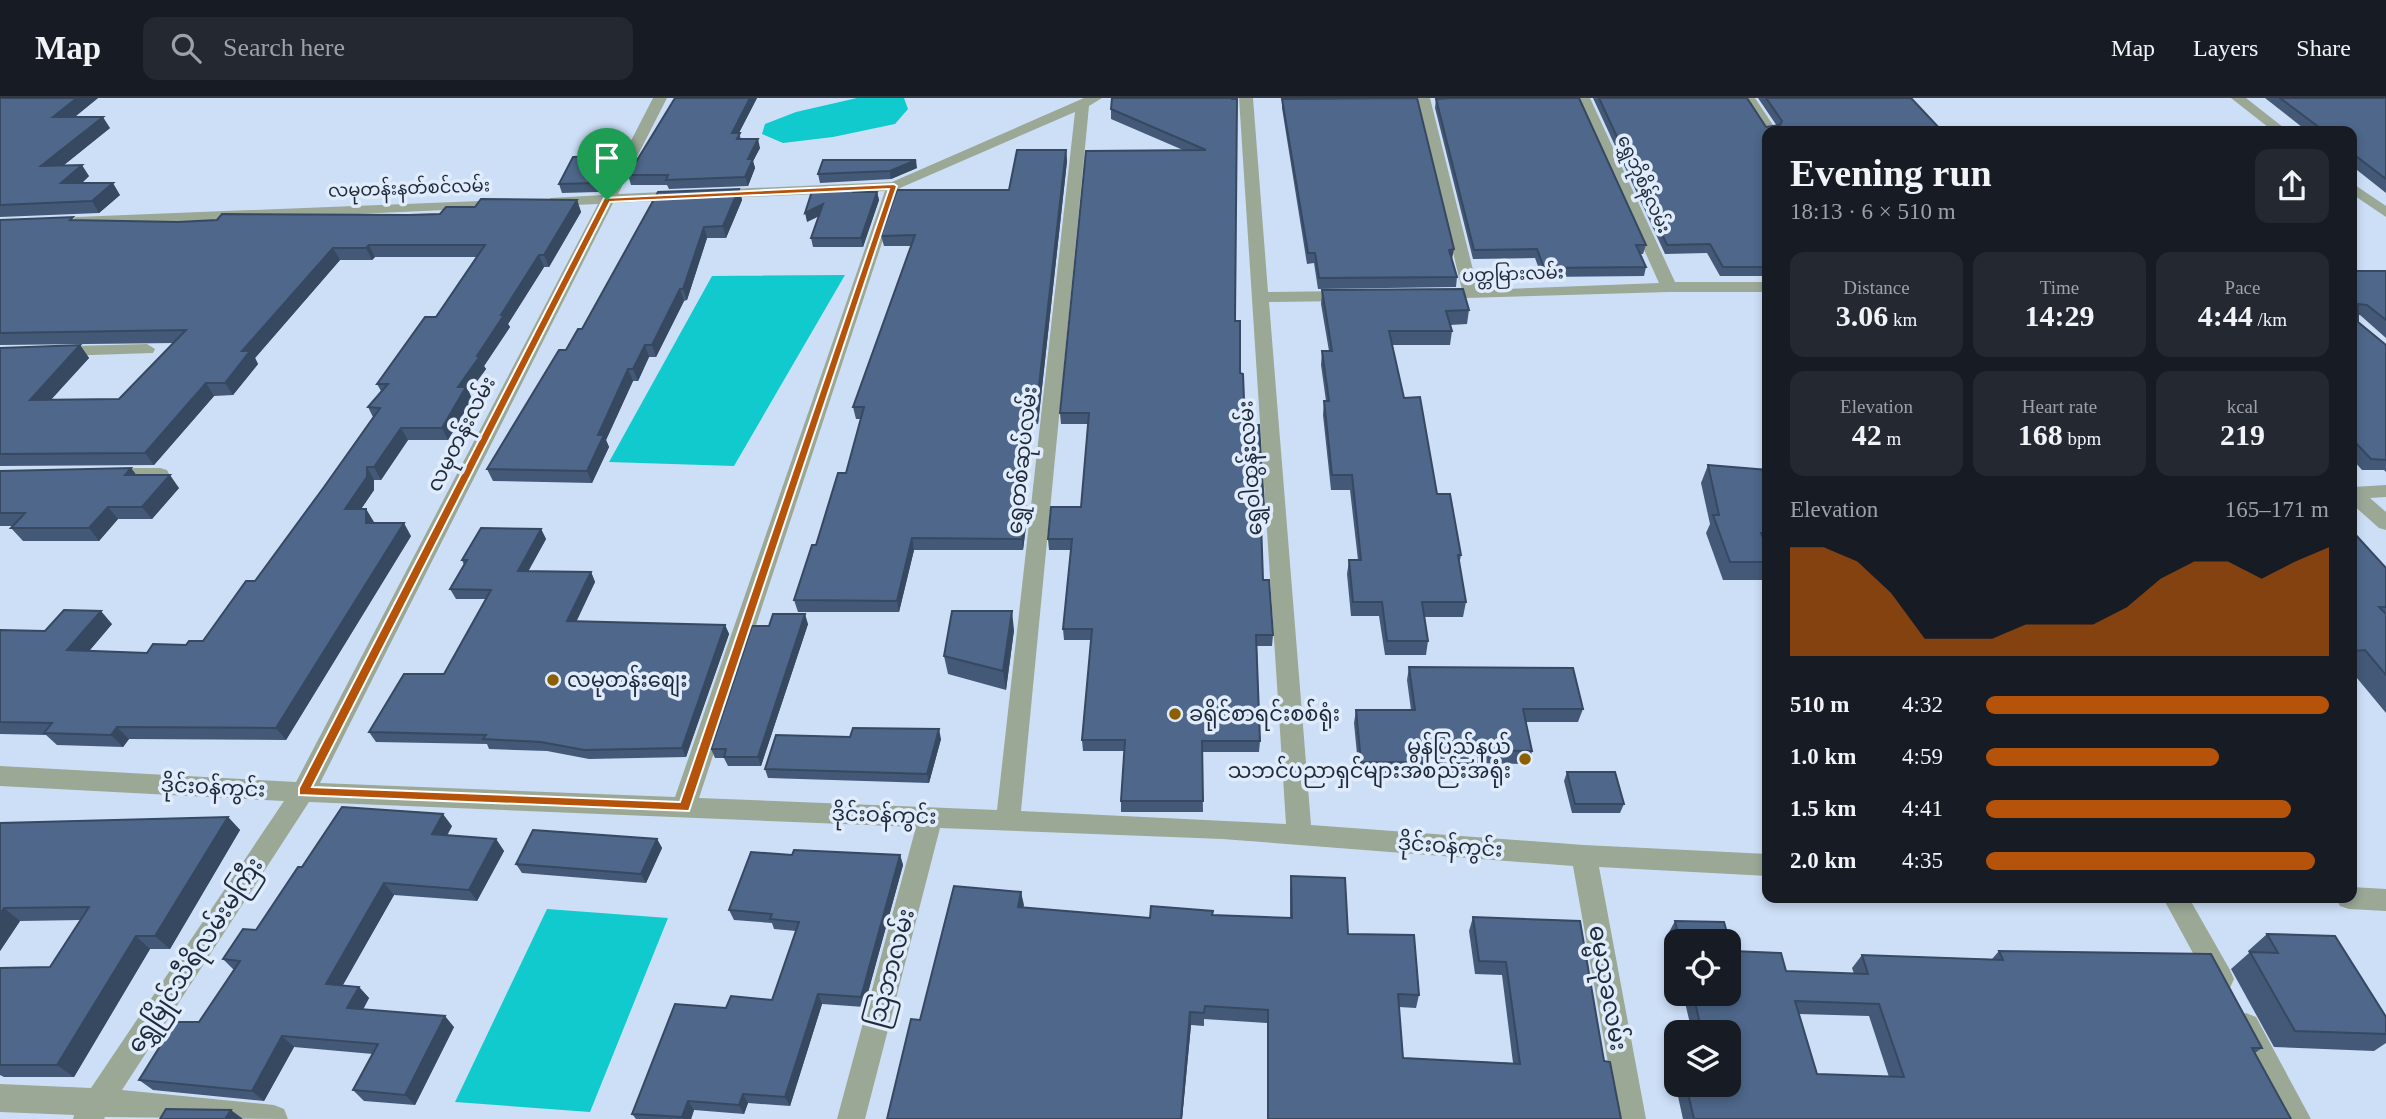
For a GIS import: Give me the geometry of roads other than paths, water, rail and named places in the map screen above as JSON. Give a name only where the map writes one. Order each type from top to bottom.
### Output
[{"type":"street","name":"လမုတန်းလမ်း","points":[[303,792],[660,98]]},
{"type":"street","name":"ရွှေဝါထွန်းလမ်း","points":[[1246,98],[1299,834]]},
{"type":"street","points":[[1423,98],[1471,295]]},
{"type":"street","name":"ရွှေဘိုစိန်လမ်း","points":[[1584,98],[1669,287]]},
{"type":"street","points":[[1748,98],[1767,126]]},
{"type":"street","points":[[2238,98],[2274,126]]},
{"type":"street","name":"လမုတန်းနတ်စင်လမ်း","points":[[55,222],[894,186],[1089,101]]},
{"type":"street","name":"ရွှေတစ်ဆုပ်လမ်း","points":[[1008,820],[1089,101]]},
{"type":"street","points":[[684,807],[894,186]]},
{"type":"street","points":[[2357,191],[2386,213]]},
{"type":"street","name":"ပတ္တမြားလမ်း","points":[[1418,296],[1669,287],[1762,287]]},
{"type":"street","points":[[1261,297],[1365,296]]},
{"type":"street","points":[[0,353],[147,349]]},
{"type":"street","points":[[96,474],[160,474]]},
{"type":"street","points":[[2357,493],[2386,491]]},
{"type":"street","points":[[2357,497],[2386,523]]},
{"type":"street","name":"ဒိုင်းဝန်ကွင်း","points":[[0,776],[303,792],[1299,834],[1584,856],[1762,866]]},
{"type":"street","name":"ရွှေမြိုင်သီရိလမ်းမကြီး","points":[[92,1111],[303,792]]},
{"type":"street","name":"သြဘာလမ်း","points":[[851,1119],[931,817]]},
{"type":"street","name":"ဓမ္မသုခလမ်း","points":[[1584,856],[1632,1119]]},
{"type":"street","points":[[2357,898],[2386,900]]},
{"type":"street","points":[[2179,903],[2297,1119]]},
{"type":"street","points":[[0,1098],[92,1111],[274,1119]]},
{"type":"place","name":"လမုတန်းစျေး","points":[[553,680]]},
{"type":"place","name":"ခရိုင်စာရင်းစစ်ရုံး","points":[[1175,714]]},
{"type":"place","name":"မွန်ပြည်နယ် သဘင်ပညာရှင်များအစည်းအရုံး","points":[[1525,759]]}]
